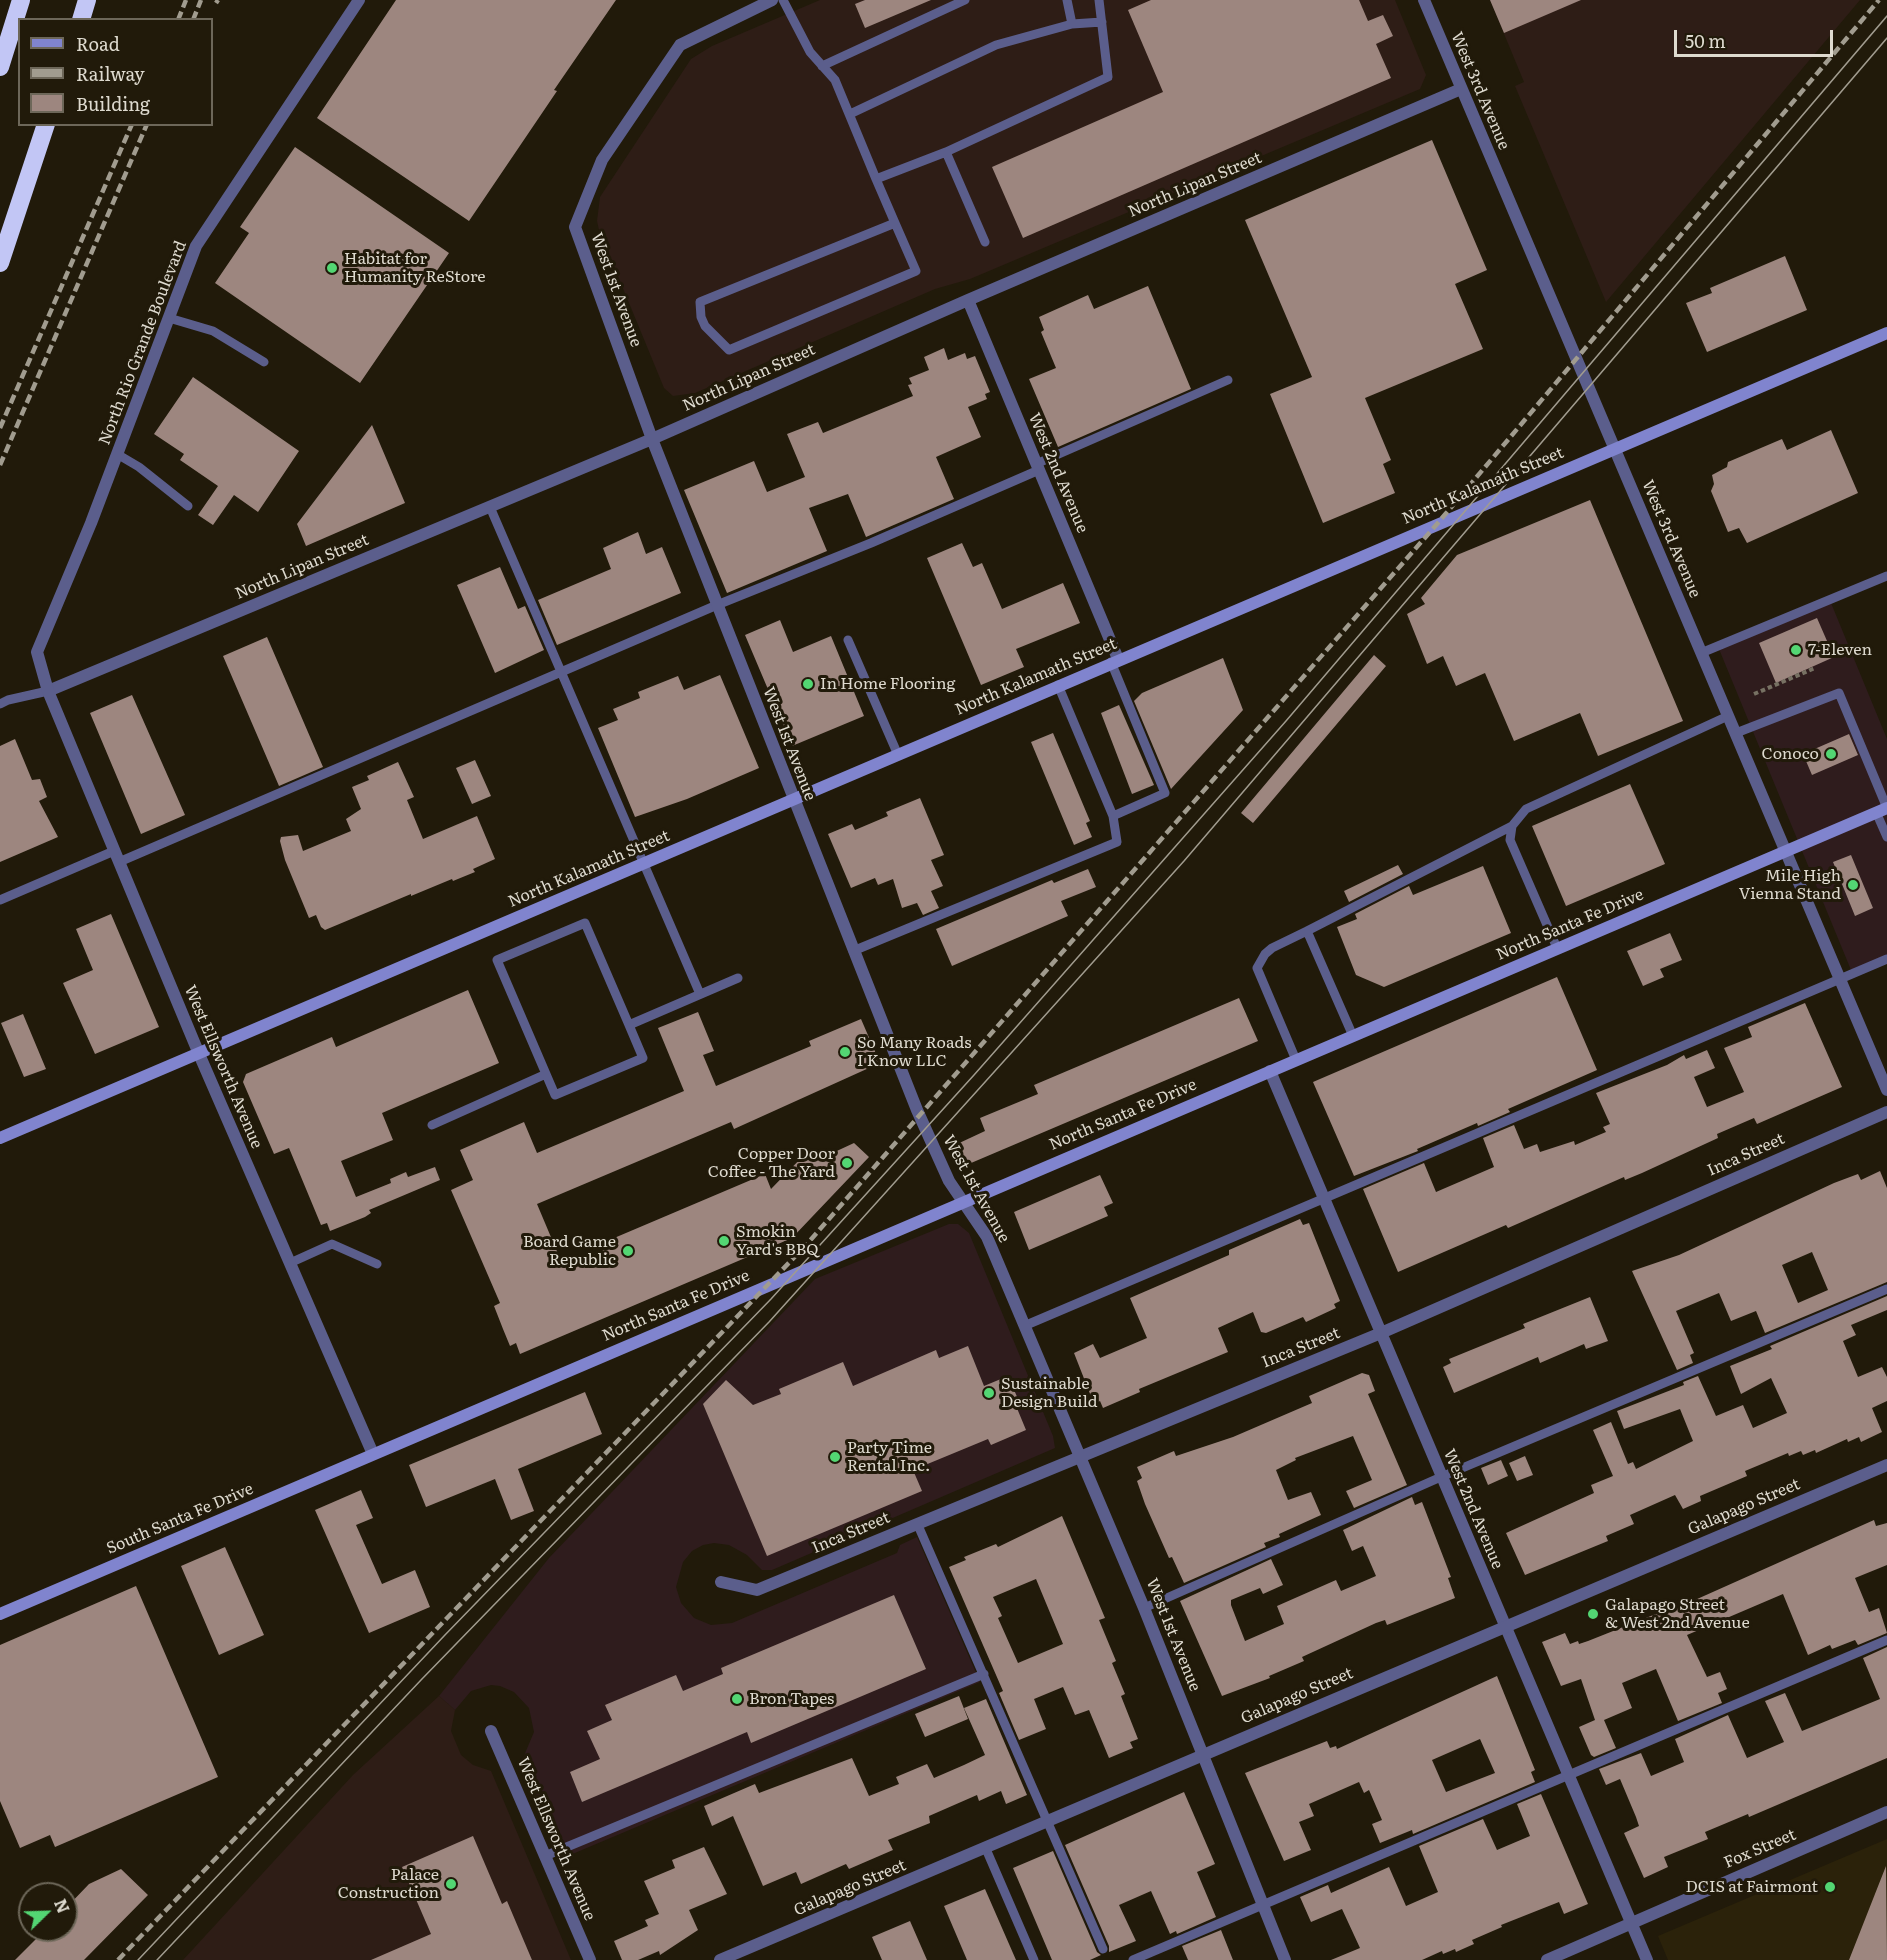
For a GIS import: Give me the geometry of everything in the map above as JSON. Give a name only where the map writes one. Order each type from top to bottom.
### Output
[{"type":"highway","points":[[0,67],[21,0]]},
{"type":"highway","points":[[82,18],[87,0]]},
{"type":"highway","points":[[0,263],[45,126]]},
{"type":"main road","name":"North Kalamath Street","points":[[0,1138],[1114,661],[1886,335]]},
{"type":"main road","name":"North Santa Fe Drive","points":[[373,1454],[1883,809]]},
{"type":"main road","name":"South Santa Fe Drive","points":[[0,1614],[373,1454]]},
{"type":"street","name":"North Rio Grande Boulevard","points":[[48,691],[37,652],[117,454],[196,246],[358,0]]},
{"type":"street","name":"West 1st Avenue","points":[[772,0],[680,45],[602,160],[575,227],[652,439],[853,951],[942,1167],[987,1237],[1144,1608],[1285,1960]]},
{"type":"street","name":"West 3rd Avenue","points":[[1424,0],[1887,1090]]},
{"type":"street","name":"North Lipan Street","points":[[48,691],[652,439],[968,300],[1461,89]]},
{"type":"street","name":"West 2nd Avenue","points":[[968,300],[1038,467],[1114,661]]},
{"type":"street","name":"West Ellsworth Avenue","points":[[48,691],[199,1054],[373,1454]]},
{"type":"street","name":"West 2nd Avenue","points":[[1270,1071],[1647,1960]]},
{"type":"street","name":"Inca Street","points":[[721,1582],[757,1590],[1080,1455],[1381,1333],[1887,1112]]},
{"type":"street","name":"Galapago Street","points":[[720,1960],[1048,1823],[1203,1754],[1887,1465]]},
{"type":"street","name":"West Ellsworth Avenue","points":[[491,1731],[590,1960]]},
{"type":"street","name":"Fox Street","points":[[1547,1960],[1887,1812]]},
{"type":"lane","points":[[783,0],[810,52],[835,80],[916,271],[729,350],[705,326],[700,317],[700,302],[895,223]]},
{"type":"lane","points":[[822,66],[965,0]]},
{"type":"lane","points":[[1067,0],[1072,24]]},
{"type":"lane","points":[[876,179],[945,152],[1108,77],[1101,1]]},
{"type":"lane","points":[[850,114],[996,45],[1072,24],[1102,22]]},
{"type":"lane","points":[[945,152],[985,242]]},
{"type":"lane","points":[[169,318],[213,331],[264,362]]},
{"type":"lane","points":[[0,900],[117,856],[871,543],[1228,380]]},
{"type":"lane","points":[[117,454],[139,467],[189,506]]},
{"type":"lane","points":[[490,507],[559,672],[700,994]]},
{"type":"lane","points":[[1701,653],[1887,576]]},
{"type":"lane","points":[[848,640],[898,755]]},
{"type":"lane","points":[[1113,816],[1165,794],[1114,661]]},
{"type":"lane","points":[[853,951],[1117,842],[1113,816],[1058,685]]},
{"type":"lane","points":[[0,704],[48,691]]},
{"type":"lane","points":[[1736,733],[1839,693],[1883,809],[1887,837]]},
{"type":"lane","points":[[1296,1060],[1257,968],[1265,954],[1272,948],[1512,826],[1526,808],[1728,716]]},
{"type":"lane","points":[[1512,826],[1510,840],[1557,948]]},
{"type":"lane","points":[[585,923],[629,1025],[644,1058],[555,1095],[497,960],[585,923]]},
{"type":"lane","points":[[1307,931],[1353,1036]]},
{"type":"lane","points":[[1024,1326],[1887,959]]},
{"type":"lane","points":[[629,1025],[738,978]]},
{"type":"lane","points":[[432,1125],[546,1074]]},
{"type":"lane","points":[[290,1263],[332,1244],[377,1264]]},
{"type":"lane","points":[[1144,1608],[1441,1477],[1887,1289]]},
{"type":"lane","points":[[917,1523],[1103,1949]]},
{"type":"lane","points":[[1133,1960],[1569,1777],[1887,1640]]},
{"type":"lane","points":[[545,1856],[984,1674]]},
{"type":"lane","points":[[986,1849],[1034,1960]]},
{"type":"path","points":[[1754,694],[1815,668]]},
{"type":"shaded area","points":[[820,0],[1395,0],[1426,75],[1420,89],[970,279],[935,289],[695,393],[673,396],[664,388],[599,230],[597,221],[600,197],[691,59],[712,46]]},
{"type":"shaded area","points":[[1490,0],[1860,0],[1606,302],[1515,86],[1524,82]]},
{"type":"shaded area","points":[[1831,603],[1887,739],[1887,955],[1851,970],[1719,649]]},
{"type":"shaded area","points":[[949,1224],[958,1224],[969,1233],[1053,1436],[1055,1448],[772,1570],[762,1570],[747,1555],[729,1545],[714,1543],[703,1545],[692,1551],[683,1562],[676,1587],[681,1603],[694,1618],[711,1625],[732,1623],[897,1553],[900,1545],[917,1537],[980,1682],[563,1858],[524,1765],[523,1758],[534,1732],[529,1708],[514,1692],[500,1686],[491,1685],[471,1691],[455,1710],[439,1696],[549,1558],[815,1279]]},
{"type":"shaded area","name":"Palace Construction","points":[[439,1696],[455,1710],[451,1731],[461,1755],[473,1765],[491,1771],[571,1960],[183,1960],[353,1775]]},
{"type":"shaded area","name":"DCIS at Fairmont","points":[[1887,1839],[1887,1960],[1668,1960],[1658,1936]]},
{"type":"building","points":[[396,0],[616,0],[469,221],[317,118]]},
{"type":"building","points":[[865,0],[931,0],[865,28],[855,4]]},
{"type":"building","points":[[1151,0],[1359,0],[1368,21],[1383,15],[1393,36],[1376,44],[1391,78],[1023,238],[992,167],[1163,92],[1128,10]]},
{"type":"building","points":[[1490,0],[1581,0],[1504,33]]},
{"type":"building","points":[[1432,140],[1487,270],[1455,284],[1483,349],[1365,398],[1391,460],[1383,464],[1395,493],[1323,523],[1270,394],[1312,377],[1245,220]]},
{"type":"building","name":"Habitat for Humanity ReStore","points":[[295,147],[449,253],[360,383],[215,283],[249,233],[240,227]]},
{"type":"building","points":[[1785,256],[1807,310],[1707,352],[1686,303],[1712,293],[1710,288]]},
{"type":"building","points":[[1148,286],[1191,389],[1058,447],[1029,379],[1056,368],[1041,332],[1044,330],[1039,317],[1088,295],[1094,309]]},
{"type":"building","points":[[944,348],[948,360],[965,353],[967,359],[975,356],[990,392],[985,394],[987,399],[968,407],[981,437],[936,457],[954,499],[866,537],[848,494],[809,508],[827,551],[727,593],[684,490],[754,461],[767,492],[805,477],[787,434],[818,422],[823,433],[913,396],[908,385],[912,384],[909,378],[929,370],[924,357]]},
{"type":"building","points":[[193,377],[299,451],[258,512],[234,495],[213,525],[198,515],[218,486],[180,460],[184,454],[154,434]]},
{"type":"building","points":[[372,425],[405,503],[306,546],[297,524]]},
{"type":"building","points":[[1831,430],[1858,493],[1747,543],[1739,528],[1728,532],[1711,491],[1714,484],[1712,475],[1727,467],[1728,462],[1782,439],[1787,450]]},
{"type":"building","points":[[1590,500],[1683,721],[1598,756],[1580,713],[1514,741],[1485,673],[1456,686],[1443,656],[1427,664],[1407,614],[1425,604],[1421,598],[1457,555]]},
{"type":"building","points":[[638,532],[646,554],[662,547],[681,593],[557,645],[538,600],[611,569],[603,548]]},
{"type":"building","points":[[962,543],[973,567],[982,563],[1002,609],[1063,583],[1080,623],[1016,649],[1024,667],[981,685],[927,558]]},
{"type":"building","points":[[500,567],[518,609],[525,606],[544,650],[495,673],[457,585]]},
{"type":"building","name":"7-Eleven","points":[[1817,618],[1834,657],[1776,683],[1759,643]]},
{"type":"building","name":"In Home Flooring","points":[[780,620],[793,652],[831,636],[864,716],[792,746],[745,635]]},
{"type":"building","points":[[267,637],[323,767],[279,786],[223,656]]},
{"type":"building","points":[[1374,655],[1386,666],[1253,823],[1241,813]]},
{"type":"building","points":[[1223,658],[1243,710],[1171,789],[1134,701],[1142,693]]},
{"type":"building","points":[[720,675],[759,768],[687,799],[635,817],[598,728],[618,720],[613,709],[640,698],[638,692],[678,676],[684,690]]},
{"type":"building","points":[[132,695],[185,815],[141,834],[90,713]]},
{"type":"building","points":[[1119,705],[1154,785],[1132,794],[1101,713]]},
{"type":"building","points":[[1053,733],[1090,821],[1086,823],[1092,837],[1074,845],[1031,742]]},
{"type":"building","name":"Conoco","points":[[1849,734],[1858,755],[1812,775],[1803,754]]},
{"type":"building","points":[[15,739],[32,780],[40,779],[47,797],[39,801],[58,837],[0,862],[0,746]]},
{"type":"building","points":[[475,760],[491,796],[472,804],[456,768]]},
{"type":"building","points":[[398,762],[414,797],[407,800],[423,839],[477,816],[495,859],[473,869],[475,872],[411,896],[411,894],[325,930],[321,927],[316,915],[309,918],[285,860],[281,837],[298,835],[303,851],[351,831],[346,819],[361,809],[352,787],[369,780],[367,776]]},
{"type":"building","points":[[1630,784],[1665,864],[1566,906],[1532,826]]},
{"type":"building","points":[[920,798],[944,855],[931,860],[943,886],[931,891],[939,908],[923,915],[917,903],[902,908],[893,879],[878,885],[875,878],[851,888],[828,834],[852,824],[855,830],[888,816],[886,812]]},
{"type":"building","points":[[1851,855],[1873,908],[1855,916],[1833,862]]},
{"type":"building","points":[[1398,865],[1403,874],[1349,902],[1344,891]]},
{"type":"building","points":[[1483,866],[1511,933],[1384,987],[1356,975],[1337,927],[1357,919],[1355,914],[1409,886],[1413,895]]},
{"type":"building","points":[[1088,869],[1096,887],[1061,901],[1068,916],[952,966],[936,929],[1052,880],[1054,883]]},
{"type":"building","points":[[111,914],[159,1027],[95,1054],[63,983],[93,970],[76,929]]},
{"type":"building","points":[[1670,933],[1682,960],[1660,969],[1664,977],[1643,986],[1627,951]]},
{"type":"building","points":[[1557,977],[1597,1070],[1508,1109],[1510,1112],[1478,1126],[1477,1123],[1417,1149],[1418,1151],[1354,1176],[1313,1082]]},
{"type":"building","points":[[468,990],[499,1063],[382,1113],[393,1140],[341,1161],[356,1197],[391,1183],[390,1179],[406,1172],[408,1177],[435,1167],[440,1180],[369,1210],[371,1213],[365,1217],[330,1231],[327,1223],[321,1225],[289,1148],[274,1154],[243,1082],[246,1074],[332,1037],[336,1047]]},
{"type":"building","points":[[1239,998],[1258,1041],[964,1166],[955,1145],[985,1131],[980,1118],[1038,1094],[1034,1085]]},
{"type":"building","points":[[1805,1003],[1842,1087],[1757,1124],[1754,1118],[1717,1134],[1718,1138],[1642,1173],[1625,1180],[1624,1177],[1508,1228],[1506,1225],[1398,1272],[1363,1189],[1424,1163],[1436,1192],[1494,1167],[1483,1138],[1514,1125],[1524,1149],[1537,1144],[1540,1152],[1574,1141],[1575,1145],[1606,1132],[1603,1127],[1610,1124],[1596,1093],[1667,1065],[1684,1055],[1686,1059],[1707,1050],[1715,1068],[1694,1077],[1707,1107],[1744,1092],[1724,1048],[1752,1037],[1748,1027]]},
{"type":"building","points":[[698,1012],[714,1051],[703,1055],[716,1086],[811,1046],[809,1041],[861,1019],[880,1063],[734,1129],[731,1122],[537,1204],[564,1268],[603,1251],[600,1244],[765,1174],[771,1189],[805,1154],[813,1162],[854,1143],[869,1157],[792,1238],[520,1354],[516,1343],[510,1346],[494,1306],[500,1303],[451,1190],[473,1180],[460,1150],[524,1122],[537,1153],[684,1091],[658,1028]]},
{"type":"building","points":[[23,1014],[46,1069],[24,1077],[1,1023]]},
{"type":"building","points":[[1880,1171],[1887,1188],[1887,1282],[1765,1333],[1756,1311],[1731,1321],[1719,1293],[1676,1311],[1694,1353],[1690,1355],[1693,1363],[1677,1370],[1632,1271],[1679,1255],[1834,1183],[1858,1174],[1861,1180]],"holes":[[[1812,1252],[1828,1290],[1798,1303],[1782,1265]]]},
{"type":"building","points":[[1100,1175],[1113,1203],[1104,1207],[1108,1216],[1029,1250],[1014,1212]]},
{"type":"building","points":[[1300,1219],[1303,1225],[1309,1223],[1340,1301],[1334,1304],[1336,1308],[1306,1322],[1303,1317],[1266,1333],[1261,1332],[1253,1312],[1218,1328],[1228,1352],[1139,1389],[1140,1392],[1103,1408],[1100,1401],[1094,1404],[1074,1353],[1093,1344],[1100,1358],[1147,1338],[1130,1298],[1229,1255],[1229,1250]]},
{"type":"building","points":[[1887,1296],[1887,1310],[1851,1325],[1856,1335],[1843,1341],[1858,1377],[1882,1367],[1887,1377],[1887,1401],[1872,1408],[1882,1432],[1861,1442],[1859,1437],[1848,1442],[1847,1439],[1816,1453],[1815,1450],[1803,1455],[1801,1451],[1789,1456],[1788,1453],[1745,1471],[1747,1476],[1700,1496],[1701,1501],[1683,1509],[1675,1495],[1630,1515],[1634,1524],[1606,1536],[1608,1541],[1525,1575],[1506,1533],[1594,1493],[1591,1485],[1613,1476],[1593,1430],[1611,1422],[1628,1464],[1633,1462],[1636,1469],[1693,1441],[1680,1409],[1624,1429],[1617,1411],[1684,1385],[1683,1382],[1698,1376],[1716,1416],[1743,1405],[1753,1428],[1787,1413],[1771,1378],[1741,1394],[1730,1366],[1772,1349],[1770,1346]]},
{"type":"building","points":[[1590,1297],[1608,1341],[1586,1349],[1584,1344],[1540,1363],[1538,1357],[1454,1393],[1443,1367],[1451,1363],[1449,1359],[1525,1328],[1523,1324]]},
{"type":"building","name":"Party Time Rental Inc.","points":[[968,1346],[984,1386],[1008,1376],[1018,1399],[1014,1401],[1026,1430],[991,1445],[988,1439],[913,1470],[922,1491],[767,1556],[703,1404],[726,1380],[753,1405],[781,1394],[779,1389],[843,1362],[853,1386],[936,1350],[939,1358]]},
{"type":"building","points":[[1362,1373],[1369,1375],[1375,1391],[1368,1394],[1407,1485],[1354,1508],[1346,1491],[1372,1480],[1353,1436],[1295,1458],[1296,1460],[1276,1470],[1288,1500],[1311,1492],[1321,1515],[1279,1534],[1280,1537],[1264,1543],[1266,1547],[1184,1583],[1172,1557],[1169,1558],[1145,1504],[1137,1481],[1142,1478],[1137,1467],[1174,1451],[1176,1456],[1233,1437],[1312,1403],[1309,1396]]},
{"type":"building","points":[[585,1392],[602,1434],[518,1469],[534,1511],[511,1520],[495,1479],[426,1507],[409,1465]]},
{"type":"building","points":[[1525,1456],[1533,1475],[1517,1481],[1509,1463]]},
{"type":"building","points":[[1501,1460],[1508,1476],[1488,1485],[1481,1468]]},
{"type":"building","points":[[361,1490],[373,1518],[356,1525],[382,1584],[415,1570],[430,1607],[369,1633],[315,1510]]},
{"type":"building","points":[[1412,1497],[1415,1505],[1422,1502],[1451,1577],[1448,1578],[1455,1598],[1387,1625],[1385,1620],[1376,1623],[1302,1657],[1304,1661],[1269,1676],[1270,1678],[1222,1696],[1180,1601],[1271,1559],[1283,1585],[1263,1594],[1260,1588],[1231,1600],[1231,1605],[1245,1641],[1284,1624],[1277,1606],[1336,1580],[1341,1591],[1376,1576],[1363,1546],[1352,1551],[1343,1530]]},
{"type":"building","points":[[1062,1516],[1105,1618],[1099,1620],[1116,1661],[1112,1663],[1125,1694],[1121,1696],[1138,1739],[1130,1742],[1133,1748],[1109,1758],[1089,1710],[1075,1715],[1063,1687],[1034,1699],[1046,1729],[1019,1740],[999,1693],[1003,1691],[949,1567],[966,1560],[964,1557],[996,1544],[998,1547]],"holes":[[[1036,1579],[1063,1644],[1018,1663],[998,1618],[1002,1616],[993,1597]]]},
{"type":"building","points":[[1874,1520],[1876,1526],[1887,1523],[1887,1565],[1855,1578],[1869,1612],[1879,1608],[1887,1633],[1858,1645],[1855,1640],[1832,1649],[1830,1645],[1808,1655],[1783,1594],[1687,1635],[1707,1677],[1720,1672],[1727,1689],[1718,1693],[1722,1703],[1678,1721],[1656,1669],[1622,1683],[1632,1708],[1604,1720],[1616,1748],[1594,1757],[1591,1755],[1579,1727],[1595,1720],[1581,1679],[1561,1686],[1542,1642],[1565,1633],[1570,1644],[1588,1641],[1676,1606],[1677,1608]]},
{"type":"building","points":[[225,1547],[264,1635],[219,1655],[181,1566]]},
{"type":"building","points":[[136,1586],[218,1777],[55,1847],[50,1835],[20,1848],[0,1801],[0,1645]]},
{"type":"building","name":"Bron Tapes","points":[[894,1595],[926,1669],[751,1743],[747,1732],[582,1802],[570,1772],[600,1759],[587,1731],[612,1720],[605,1705],[676,1675],[683,1691],[723,1674],[721,1668]]},
{"type":"building","points":[[1887,1647],[1887,1758],[1749,1817],[1748,1814],[1705,1832],[1708,1839],[1664,1857],[1668,1867],[1644,1878],[1624,1833],[1639,1826],[1636,1817],[1620,1779],[1606,1785],[1599,1769],[1641,1753],[1651,1776],[1684,1762],[1675,1739],[1728,1715],[1747,1758],[1784,1742],[1765,1701],[1785,1693],[1802,1731],[1880,1699],[1863,1658]]},
{"type":"building","points":[[1497,1676],[1535,1770],[1531,1772],[1535,1782],[1413,1834],[1412,1830],[1380,1843],[1372,1824],[1382,1820],[1369,1790],[1364,1793],[1359,1782],[1309,1804],[1314,1816],[1299,1822],[1311,1850],[1284,1861],[1245,1773],[1327,1741],[1330,1748],[1336,1746],[1337,1749]],"holes":[[[1480,1739],[1495,1773],[1446,1792],[1432,1760]]]},
{"type":"building","points":[[959,1696],[968,1719],[925,1737],[915,1714]]},
{"type":"building","points":[[986,1699],[1027,1795],[1006,1804],[1001,1791],[979,1801],[977,1795],[929,1816],[930,1823],[888,1840],[893,1850],[849,1869],[846,1864],[801,1884],[796,1872],[763,1886],[733,1816],[712,1826],[704,1806],[755,1784],[759,1793],[852,1758],[869,1796],[899,1784],[896,1777],[927,1764],[934,1778],[964,1765],[985,1755],[964,1708]]},
{"type":"building","points":[[1184,1792],[1215,1864],[1197,1872],[1216,1917],[1177,1934],[1176,1931],[1170,1934],[1151,1891],[1119,1905],[1136,1941],[1109,1952],[1109,1946],[1065,1845]]},
{"type":"building","points":[[1541,1794],[1588,1904],[1564,1914],[1559,1902],[1501,1925],[1502,1927],[1472,1940],[1474,1944],[1456,1952],[1455,1949],[1443,1954],[1442,1951],[1422,1960],[1331,1960],[1360,1948],[1342,1909],[1311,1922],[1300,1897],[1328,1885],[1331,1893],[1389,1867],[1406,1906],[1438,1892],[1419,1846],[1483,1819],[1497,1850],[1530,1836],[1517,1804]]},
{"type":"building","name":"Palace Construction","points":[[473,1836],[502,1904],[507,1901],[532,1960],[371,1960],[431,1934],[402,1867]]},
{"type":"building","points":[[704,1847],[727,1894],[689,1910],[698,1930],[660,1955],[659,1951],[638,1960],[622,1960],[614,1941],[648,1926],[645,1920],[659,1914],[644,1881],[675,1868],[672,1860]]},
{"type":"building","points":[[1053,1851],[1097,1952],[1101,1955],[1090,1960],[1052,1960],[1013,1868]]},
{"type":"building","points":[[1886,1866],[1887,1960],[1849,1960]]},
{"type":"building","points":[[121,1869],[148,1895],[84,1960],[15,1960],[33,1942],[78,1942],[78,1895],[89,1884]]},
{"type":"building","points":[[985,1889],[1016,1960],[967,1960],[944,1906]]},
{"type":"building","points":[[910,1921],[927,1960],[882,1960],[872,1937]]},
{"type":"building","points":[[1221,1930],[1233,1960],[1188,1960],[1182,1946]]},
{"type":"tram line","points":[[138,1960],[444,1636],[771,1299],[974,1075],[1286,721],[1887,16]]},
{"type":"tram line","points":[[157,1960],[421,1680],[769,1322],[1184,861],[1887,38]]},
{"type":"railway","points":[[179,18],[186,0]]},
{"type":"railway","points":[[194,18],[201,0]]},
{"type":"railway","points":[[118,1960],[807,1244],[1437,524],[1879,0]]},
{"type":"railway","points":[[0,428],[131,126]]},
{"type":"railway","points":[[0,465],[146,126]]},
{"type":"place","name":"Habitat for Humanity ReStore","points":[[332,268]]},
{"type":"place","name":"7-Eleven","points":[[1796,650]]},
{"type":"place","name":"In Home Flooring","points":[[808,684]]},
{"type":"place","name":"Conoco","points":[[1831,754]]},
{"type":"place","name":"Mile High Vienna Stand","points":[[1853,885]]},
{"type":"place","name":"So Many Roads I Know LLC","points":[[845,1052]]},
{"type":"place","name":"Copper Door Coffee - The Yard","points":[[847,1163]]},
{"type":"place","name":"Smokin Yard's BBQ","points":[[724,1241]]},
{"type":"place","name":"Board Game Republic","points":[[628,1251]]},
{"type":"place","name":"Sustainable Design Build","points":[[989,1393]]},
{"type":"place","name":"Party Time Rental Inc.","points":[[835,1457]]},
{"type":"place","name":"Galapago Street & West 2nd Avenue","points":[[1593,1614]]},
{"type":"place","name":"Bron Tapes","points":[[737,1699]]},
{"type":"place","name":"Palace Construction","points":[[451,1884]]},
{"type":"place","name":"DCIS at Fairmont","points":[[1830,1887]]}]
